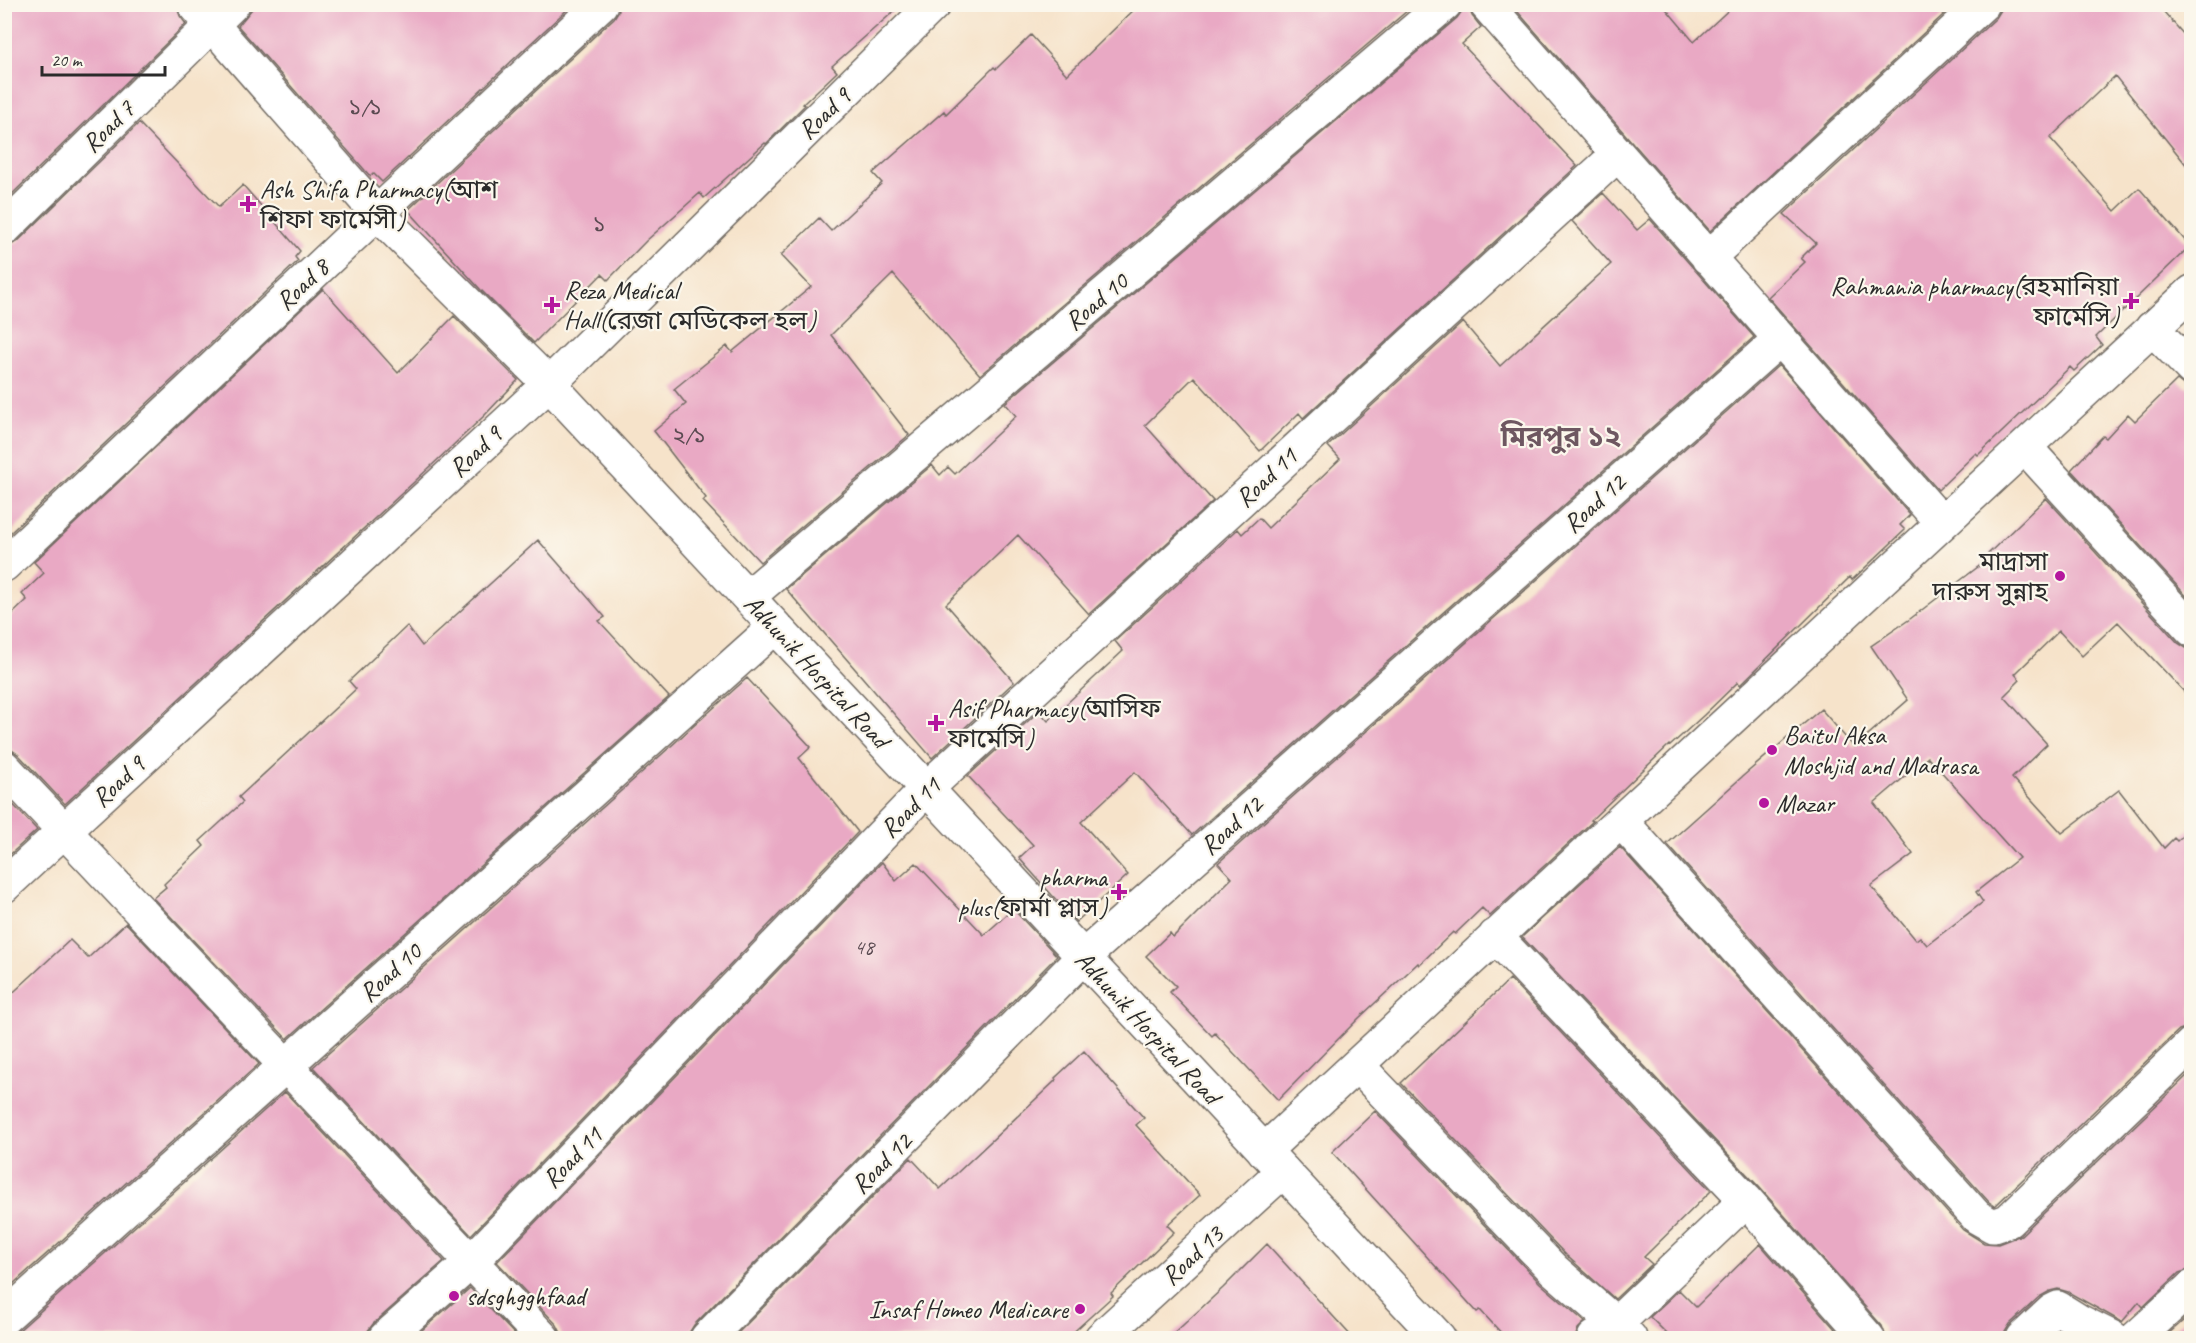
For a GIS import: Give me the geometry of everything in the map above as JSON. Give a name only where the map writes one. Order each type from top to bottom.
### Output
[{"type":"street","name":"Road 8","points":[[4,565],[601,4]]},
{"type":"street","name":"Road 9","points":[[4,886],[549,384],[934,4]]},
{"type":"street","name":"Road 10","points":[[748,597],[1445,4]]},
{"type":"street","points":[[1486,4],[1942,523]]},
{"type":"street","points":[[1708,258],[1983,4]]},
{"type":"street","name":"Adhunik Hospital Road","points":[[213,11],[377,213],[549,384],[1439,1338]]},
{"type":"street","name":"Road 7","points":[[4,229],[213,11]]},
{"type":"street","name":"Road 11","points":[[385,1338],[471,1262],[926,789],[1617,155]]},
{"type":"street","name":"Road 13","points":[[1101,1338],[1274,1161],[1357,1065],[2192,292]]},
{"type":"street","points":[[2152,328],[2192,369]]},
{"type":"street","name":"Road 12","points":[[707,1338],[1083,957],[1780,339]]},
{"type":"street","points":[[2025,447],[2192,630]]},
{"type":"street","name":"Road 10","points":[[4,1318],[775,627]]},
{"type":"street","points":[[4,766],[543,1338]]},
{"type":"street","points":[[1621,821],[1977,1217],[1993,1226],[2008,1221],[2192,1044]]},
{"type":"street","points":[[1495,936],[1746,1200],[1868,1338]]},
{"type":"street","points":[[1357,1065],[1614,1334],[1746,1200]]},
{"type":"street","points":[[2130,1338],[2136,1338],[2192,1287]]},
{"type":"street","points":[[2023,1338],[2058,1308],[2113,1338]]},
{"type":"building","points":[[4,4],[176,4],[186,24],[4,202]]},
{"type":"building","points":[[256,4],[573,4],[382,182],[373,173],[370,176],[238,26]]},
{"type":"building","points":[[619,4],[902,4],[832,66],[837,72],[766,144],[704,198],[700,193],[646,241],[608,280],[602,274],[534,343],[481,290],[408,210],[614,18],[619,10]]},
{"type":"building","points":[[1140,4],[1415,4],[980,375],[893,274],[831,335],[909,435],[760,562],[703,501],[706,498],[654,431],[686,404],[674,389],[727,346],[732,352],[811,287],[781,255],[819,218],[831,231],[882,183],[873,173],[944,111],[946,114],[1031,35],[1067,75]]},
{"type":"building","points":[[1463,4],[1468,4],[1472,16],[1481,27],[1462,44],[1577,166],[1303,418],[1299,413],[1260,451],[1194,377],[1145,425],[1213,501],[1089,614],[1018,535],[946,604],[1014,682],[932,758],[786,589],[932,465],[940,475],[948,467],[955,474],[1016,416],[1005,403],[1457,18],[1462,11]]},
{"type":"building","points":[[1511,4],[1662,4],[1694,42],[1735,4],[1955,4],[1710,231]]},
{"type":"building","points":[[2001,4],[2157,4],[2192,44],[2192,172],[2115,76],[2050,138],[2115,211],[2139,188],[2190,246],[2096,337],[2102,345],[2074,371],[2070,367],[1938,490],[1768,297],[1805,262],[1801,258],[1816,243],[1784,214],[1996,18],[2001,10]]},
{"type":"building","points":[[139,123],[219,207],[243,185],[300,251],[295,257],[298,261],[9,534],[4,529],[4,247],[17,242]]},
{"type":"building","points":[[1603,193],[1637,230],[1650,219],[1754,337],[1192,835],[1135,772],[1081,822],[1128,875],[1076,922],[1019,858],[1033,845],[968,776],[1039,711],[1048,721],[1123,651],[1115,641],[1238,529],[1242,534],[1259,518],[1268,528],[1340,459],[1328,446],[1463,322],[1500,366],[1611,264],[1572,221]]},
{"type":"building","points":[[323,289],[398,373],[454,316],[518,380],[484,416],[413,483],[65,804],[18,754],[10,749],[4,749],[4,622],[27,600],[22,594],[44,573],[34,562]]},
{"type":"building","points":[[1779,365],[1910,515],[1900,525],[1905,530],[1852,580],[1850,577],[1740,685],[1738,682],[1669,745],[1591,820],[1593,821],[1490,916],[1482,908],[1419,965],[1418,963],[1359,1018],[1278,1100],[1215,1033],[1212,1036],[1170,992],[1176,986],[1146,956],[1170,933],[1173,937],[1232,878],[1218,863]]},
{"type":"building","points":[[2177,380],[2186,387],[2192,387],[2192,602],[2071,470],[2103,436],[2106,438],[2128,414],[2135,421]]},
{"type":"building","points":[[2046,498],[2178,643],[2186,648],[2192,648],[2192,700],[2118,622],[2082,656],[2059,631],[2015,674],[2020,680],[2004,696],[2047,744],[2012,778],[2062,833],[2119,790],[2164,848],[2174,838],[2177,841],[2192,827],[2192,1026],[2179,1030],[1995,1206],[1667,844],[1821,709],[1854,747],[1908,700],[1871,646],[1991,557],[1988,554]],"holes":[[[1928,757],[2019,858],[1976,892],[1983,902],[1927,945],[1920,937],[1916,940],[1871,886],[1913,854],[1874,803]]]},
{"type":"building","points":[[538,540],[605,617],[599,621],[669,697],[287,1039],[153,898],[166,887],[164,884],[204,846],[200,841],[243,802],[239,797],[356,689],[349,681],[407,626],[422,646]]},
{"type":"building","points":[[747,678],[811,747],[799,758],[858,832],[471,1235],[313,1067]]},
{"type":"building","points":[[4,795],[37,830],[4,860]]},
{"type":"building","points":[[1620,847],[1963,1230],[1984,1243],[1998,1244],[2021,1235],[2192,1071],[2192,1269],[2179,1273],[2143,1307],[2139,1302],[2122,1322],[2068,1292],[2058,1289],[2039,1297],[2010,1324],[2005,1332],[2005,1338],[1886,1338],[1882,1326],[1760,1188],[1522,937]]},
{"type":"building","points":[[882,862],[896,881],[916,863],[984,935],[1013,909],[1057,956],[694,1325],[689,1338],[561,1338],[557,1325],[497,1262]]},
{"type":"building","points":[[126,923],[259,1064],[4,1292],[4,1001],[70,940],[88,958]]},
{"type":"building","points":[[1510,979],[1711,1191],[1644,1257],[1652,1264],[1615,1299],[1567,1256],[1401,1083]]},
{"type":"building","points":[[1084,1051],[1144,1118],[1136,1125],[1200,1195],[1167,1225],[1174,1232],[1111,1293],[1113,1296],[1067,1338],[733,1338],[911,1158],[940,1189]]},
{"type":"building","points":[[285,1092],[444,1261],[373,1324],[367,1332],[367,1338],[4,1338],[4,1336],[17,1332]]},
{"type":"building","points":[[1375,1111],[1540,1283],[1585,1322],[1578,1329],[1575,1338],[1506,1338],[1480,1310],[1477,1312],[1332,1152]]},
{"type":"building","points":[[1267,1244],[1353,1338],[1169,1338],[1223,1288]]},
{"type":"building","points":[[1760,1244],[1843,1338],[1664,1338],[1668,1335],[1650,1317],[1679,1290],[1696,1307]]},
{"type":"building","name":"sdsghgghfaad","points":[[470,1288],[518,1338],[413,1338]]},
{"type":"building","points":[[2192,1313],[2192,1338],[2170,1338],[2167,1335]]},
{"type":"place","name":"Ash Shifa Pharmacy(আশ শিফা ফার্মেসী)","points":[[248,204]]},
{"type":"place","name":"Rahmania pharmacy(রহমানিয়া ফার্মেসি)","points":[[2131,301]]},
{"type":"place","name":"Reza Medical Hall(রেজা মেডিকেল হল)","points":[[552,305]]},
{"type":"place","name":"মাদ্রাসা দারুস সুন্নাহ","points":[[2060,576]]},
{"type":"place","name":"Asif Pharmacy(আসিফ ফার্মেসি)","points":[[936,723]]},
{"type":"place","name":"Baitul Aksa Moshjid and Madrasa","points":[[1772,750]]},
{"type":"place","name":"Mazar","points":[[1764,803]]},
{"type":"place","name":"pharma plus(ফার্মা প্লাস)","points":[[1119,892]]},
{"type":"place","name":"sdsghgghfaad","points":[[454,1296]]},
{"type":"place","name":"Insaf Homeo Medicare","points":[[1080,1309]]},
{"type":"district","name":"মিরপুর ১২","points":[[1561,436]]}]
